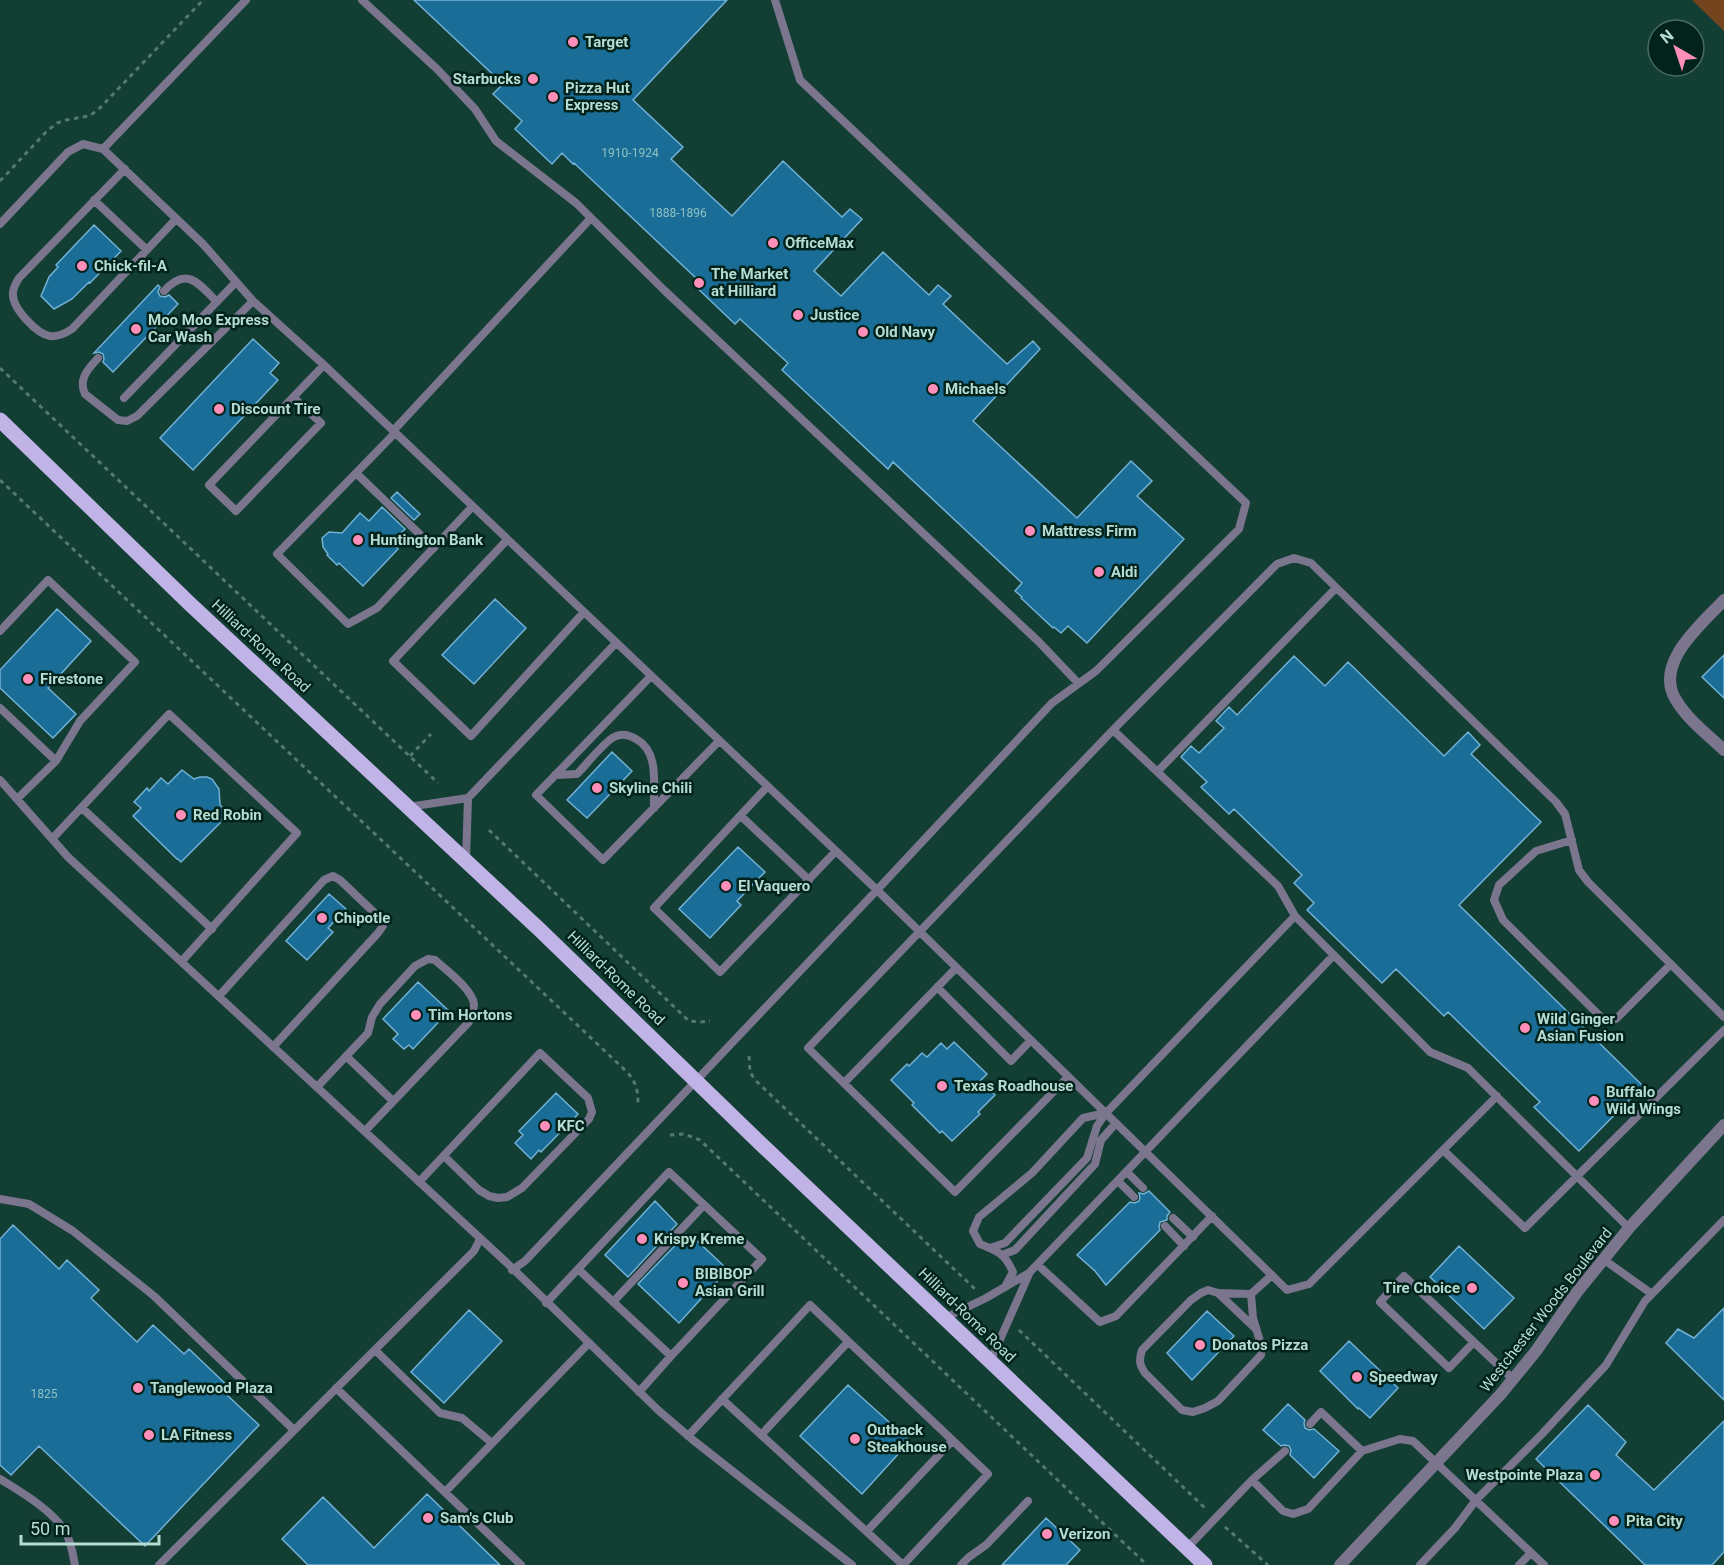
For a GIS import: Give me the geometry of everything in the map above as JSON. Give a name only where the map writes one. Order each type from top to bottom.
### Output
[{"type":"main road","name":"Hilliard-Rome Road","points":[[0,420],[190,604],[540,930],[762,1145],[1205,1565]]},
{"type":"street","points":[[1724,600],[1682,644],[1674,661],[1670,680],[1674,699],[1724,750]]},
{"type":"street","name":"Westchester Woods Boulevard","points":[[1340,1565],[1513,1379],[1536,1351],[1577,1292],[1629,1228],[1724,1125]]},
{"type":"lane","points":[[103,149],[246,0]]},
{"type":"lane","points":[[362,0],[475,109],[496,141],[576,203],[664,290],[1040,642],[1078,683]]},
{"type":"lane","points":[[512,1270],[525,1261],[1052,703],[1096,671],[1239,529],[1246,503],[800,80],[775,0]]},
{"type":"lane","points":[[0,224],[68,152],[83,144],[103,149],[203,244],[253,301],[324,365],[877,890],[1287,1290],[1309,1284],[1497,1096]]},
{"type":"lane","points":[[124,169],[19,278],[12,296],[20,313],[38,330],[50,336],[63,335],[72,329],[176,219]]},
{"type":"lane","points":[[94,200],[147,250]]},
{"type":"lane","points":[[472,507],[377,608],[348,624],[277,554],[356,473],[591,218]]},
{"type":"lane","points":[[164,291],[180,278],[191,278],[218,302]]},
{"type":"lane","points":[[124,398],[236,282]]},
{"type":"lane","points":[[98,358],[88,369],[82,388],[85,394],[118,420],[127,421],[137,417],[253,301]]},
{"type":"lane","points":[[293,397],[321,423],[236,511],[209,485],[293,397],[324,365]]},
{"type":"lane","points":[[356,473],[434,548]]},
{"type":"lane","points":[[507,540],[393,661],[471,736],[584,612]]},
{"type":"lane","points":[[1068,1077],[955,1192],[808,1048],[1113,730],[1277,564],[1294,558],[1311,563],[1556,802],[1565,814],[1579,870],[1588,882],[1724,1017]]},
{"type":"lane","points":[[0,631],[48,580],[135,662],[80,721],[56,761],[17,799]]},
{"type":"lane","points":[[1158,771],[1336,588]]},
{"type":"lane","points":[[408,807],[468,798],[616,643]]},
{"type":"lane","points":[[651,676],[536,795],[603,860],[719,741]]},
{"type":"lane","points":[[0,708],[56,761]]},
{"type":"lane","points":[[52,839],[169,714],[297,833],[182,961]]},
{"type":"lane","points":[[1113,730],[1278,886],[1295,916],[1430,1052],[1468,1068],[1629,1228]]},
{"type":"lane","points":[[555,775],[577,774],[612,738],[621,735],[630,736],[640,741],[648,749],[653,759],[654,808]]},
{"type":"lane","points":[[0,780],[68,857],[480,1239],[639,1392],[688,1436],[852,1565]]},
{"type":"lane","points":[[767,787],[654,908],[720,972],[835,852]]},
{"type":"lane","points":[[466,861],[468,798]]},
{"type":"lane","points":[[82,808],[212,929]]},
{"type":"lane","points":[[741,816],[809,880]]},
{"type":"lane","points":[[1572,840],[1536,851],[1499,885],[1494,900],[1503,920],[1604,1020],[1616,1019],[1671,964]]},
{"type":"lane","points":[[219,996],[324,880],[333,876],[340,880],[382,920],[382,926],[273,1047]]},
{"type":"lane","points":[[990,1248],[1005,1243],[1087,1158],[1097,1126],[1106,1113],[1295,916]]},
{"type":"lane","points":[[945,1318],[1029,1274],[1334,956]]},
{"type":"lane","points":[[317,1087],[368,1033],[372,1017],[380,1004],[415,966],[428,959],[435,960],[468,991],[474,1001],[474,1012],[469,1022],[364,1131]]},
{"type":"lane","points":[[844,1083],[956,968]]},
{"type":"lane","points":[[937,987],[1011,1061],[1031,1040]]},
{"type":"lane","points":[[1443,1150],[1525,1228],[1724,1030]]},
{"type":"lane","points":[[419,1182],[540,1053],[588,1098],[592,1112],[589,1119],[522,1188],[507,1197],[489,1196],[479,1190],[444,1156]]},
{"type":"lane","points":[[346,1056],[393,1101]]},
{"type":"lane","points":[[1005,1287],[1013,1272],[1002,1255],[980,1244],[973,1231],[979,1216],[1032,1173],[1083,1118],[1106,1113]]},
{"type":"lane","points":[[1002,1255],[1015,1250],[1095,1164],[1101,1140],[1116,1123]]},
{"type":"lane","points":[[546,1303],[669,1172],[762,1259],[639,1392]]},
{"type":"lane","points":[[1127,1172],[1143,1188]]},
{"type":"lane","points":[[1118,1181],[1134,1197]]},
{"type":"lane","points":[[0,1199],[30,1204],[73,1231],[154,1296],[294,1430]]},
{"type":"lane","points":[[614,1302],[704,1205]]},
{"type":"lane","points":[[1038,1265],[1100,1322],[1116,1316],[1212,1216]]},
{"type":"lane","points":[[1173,1218],[1193,1238]]},
{"type":"lane","points":[[1420,1565],[1455,1528],[1476,1500],[1606,1365],[1646,1301],[1724,1220]]},
{"type":"lane","points":[[1165,1226],[1184,1246]]},
{"type":"lane","points":[[159,1565],[474,1251],[480,1239]]},
{"type":"lane","points":[[1604,1259],[1652,1294]]},
{"type":"lane","points":[[578,1269],[670,1356]]},
{"type":"lane","points":[[990,1362],[1029,1274]]},
{"type":"lane","points":[[1251,1294],[1253,1318],[1262,1348],[1261,1354],[1218,1401],[1193,1412],[1182,1410],[1140,1366],[1139,1359],[1142,1350],[1191,1300],[1201,1293],[1208,1290],[1218,1293],[1251,1294],[1272,1275]]},
{"type":"lane","points":[[1474,1342],[1449,1368],[1380,1302],[1404,1276],[1474,1342],[1513,1379]]},
{"type":"lane","points":[[1218,1293],[1257,1330]]},
{"type":"lane","points":[[688,1436],[722,1399],[810,1305],[988,1474],[903,1565],[722,1399]]},
{"type":"lane","points":[[761,1435],[848,1342]]},
{"type":"lane","points":[[445,1492],[589,1343]]},
{"type":"lane","points":[[375,1350],[440,1413],[462,1418],[492,1443]]},
{"type":"lane","points":[[336,1388],[521,1565]]},
{"type":"lane","points":[[1310,1424],[1321,1412],[1362,1451]]},
{"type":"lane","points":[[1252,1480],[1283,1511],[1293,1514],[1308,1509],[1362,1451],[1400,1439],[1413,1442],[1544,1565]]},
{"type":"lane","points":[[867,1531],[952,1441]]},
{"type":"lane","points":[[1187,1548],[1252,1480],[1285,1451]]},
{"type":"lane","points":[[0,1479],[33,1500],[56,1520],[66,1532],[75,1565]]},
{"type":"lane","points":[[961,1565],[986,1545],[1028,1501]]},
{"type":"lane","points":[[1519,1565],[1531,1553]]},
{"type":"path","points":[[0,180],[57,123],[88,116],[98,110],[203,0]]},
{"type":"path","points":[[0,368],[438,783]]},
{"type":"path","points":[[0,480],[626,1071],[635,1080],[638,1104]]},
{"type":"path","points":[[410,756],[431,734]]},
{"type":"path","points":[[489,830],[689,1021],[710,1021]]},
{"type":"path","points":[[670,1135],[684,1134],[700,1140],[1147,1565]]},
{"type":"shaded area","points":[[1692,0],[1724,0],[1724,31]]},
{"type":"building","points":[[414,0],[727,0],[633,100],[683,147],[671,159],[732,216],[783,161],[842,217],[850,209],[862,219],[814,271],[841,296],[883,252],[929,295],[938,285],[951,296],[943,304],[1007,364],[1033,341],[1040,349],[973,421],[1077,518],[1131,461],[1152,481],[1137,496],[1184,539],[1087,643],[1068,626],[1061,633],[1053,628],[1015,591],[1022,583],[893,462],[888,469],[782,370],[788,363],[740,319],[735,324],[693,284],[697,279],[574,163],[562,153],[552,164],[515,129],[522,121],[493,94],[503,84]]},
{"type":"building","name":"Chick-fil-A","points":[[94,225],[121,251],[72,299],[54,309],[41,296],[49,277],[58,267],[56,265]]},
{"type":"building","name":"Moo Moo Express Car Wash","points":[[158,285],[160,296],[169,295],[178,304],[113,372],[103,362],[103,354],[94,353]]},
{"type":"building","name":"Discount Tire","points":[[253,339],[279,363],[270,373],[278,380],[193,470],[160,438]]},
{"type":"building","points":[[397,492],[420,514],[414,520],[391,498]]},
{"type":"building","name":"Huntington Bank","points":[[382,507],[405,529],[392,543],[398,549],[363,586],[327,555],[322,538],[329,532],[342,533],[360,513],[369,521]]},
{"type":"building","points":[[495,599],[526,628],[474,684],[442,655]]},
{"type":"building","name":"Firestone","points":[[57,609],[91,641],[48,688],[76,714],[53,738],[0,688],[0,670]]},
{"type":"building","points":[[1724,655],[1724,698],[1702,677]]},
{"type":"building","points":[[1294,656],[1325,686],[1348,662],[1444,756],[1468,732],[1480,745],[1471,754],[1541,822],[1459,905],[1643,1086],[1579,1151],[1534,1107],[1540,1102],[1448,1012],[1444,1016],[1396,969],[1382,983],[1307,910],[1314,903],[1294,883],[1302,875],[1234,809],[1229,814],[1201,787],[1207,782],[1181,757],[1191,746],[1199,753],[1224,728],[1216,721],[1229,707],[1237,715]]},
{"type":"building","name":"Skyline Chili","points":[[612,752],[632,771],[587,818],[567,800]]},
{"type":"building","name":"Red Robin","points":[[182,770],[194,779],[207,777],[212,779],[219,789],[220,805],[228,813],[181,862],[133,816],[141,808],[134,802],[147,788],[149,791],[161,778],[168,784]]},
{"type":"building","name":"El Vaquero","points":[[738,847],[765,872],[737,901],[741,905],[710,938],[679,909]]},
{"type":"building","name":"Chipotle","points":[[329,894],[346,909],[328,928],[333,932],[307,960],[286,941]]},
{"type":"building","name":"Tim Hortons","points":[[418,982],[449,1011],[413,1049],[409,1045],[404,1049],[393,1039],[398,1034],[383,1019]]},
{"type":"building","name":"Texas Roadhouse","points":[[954,1042],[987,1074],[980,1081],[995,1095],[978,1112],[980,1114],[952,1141],[942,1131],[940,1133],[912,1105],[914,1103],[891,1080],[922,1053],[927,1057],[941,1043],[947,1049]]},
{"type":"building","name":"KFC","points":[[556,1093],[578,1114],[541,1152],[539,1150],[531,1159],[515,1143],[523,1135],[519,1131]]},
{"type":"building","points":[[1149,1191],[1170,1212],[1167,1220],[1160,1222],[1160,1230],[1106,1285],[1095,1271],[1077,1255],[1130,1202],[1139,1201],[1139,1193],[1144,1194]]},
{"type":"building","name":"Krispy Kreme","points":[[655,1201],[677,1224],[628,1277],[605,1255]]},
{"type":"building","points":[[13,1225],[59,1269],[67,1260],[99,1290],[91,1298],[137,1342],[153,1325],[184,1354],[189,1349],[232,1390],[227,1395],[259,1425],[145,1546],[39,1446],[11,1475],[0,1465],[0,1239]]},
{"type":"building","name":"BIBIBOP Asian Grill","points":[[686,1234],[692,1241],[694,1238],[725,1267],[719,1275],[721,1277],[679,1323],[638,1284]]},
{"type":"building","name":"Tire Choice","points":[[1459,1246],[1514,1298],[1484,1329],[1430,1277]]},
{"type":"building","points":[[1724,1308],[1724,1400],[1666,1343],[1678,1329],[1694,1338]]},
{"type":"building","points":[[469,1310],[502,1341],[444,1403],[411,1372]]},
{"type":"building","name":"Donatos Pizza","points":[[1207,1311],[1234,1336],[1192,1380],[1167,1353]]},
{"type":"building","name":"Speedway","points":[[1349,1341],[1398,1388],[1370,1418],[1320,1371]]},
{"type":"building","name":"Outback Steakhouse","points":[[848,1385],[910,1441],[862,1494],[800,1436]]},
{"type":"building","points":[[1288,1404],[1305,1420],[1305,1428],[1314,1429],[1339,1451],[1314,1478],[1290,1455],[1289,1446],[1281,1446],[1263,1430]]},
{"type":"building","name":"Westpointe Plaza","points":[[1588,1405],[1626,1442],[1616,1455],[1654,1490],[1724,1421],[1724,1552],[1712,1565],[1645,1565],[1536,1459]]},
{"type":"building","name":"Sam's Club","points":[[427,1494],[500,1565],[308,1565],[282,1539],[323,1497],[374,1548]]},
{"type":"building","name":"Verizon","points":[[1046,1518],[1080,1550],[1066,1565],[1002,1565]]},
{"type":"place","name":"Target","points":[[573,42]]},
{"type":"place","name":"Starbucks","points":[[533,79]]},
{"type":"place","name":"Pizza Hut Express","points":[[553,97]]},
{"type":"place","name":"OfficeMax","points":[[773,243]]},
{"type":"place","name":"Chick-fil-A","points":[[82,266]]},
{"type":"place","name":"The Market at Hilliard","points":[[699,283]]},
{"type":"place","name":"Justice","points":[[798,315]]},
{"type":"place","name":"Moo Moo Express Car Wash","points":[[136,329]]},
{"type":"place","name":"Old Navy","points":[[863,332]]},
{"type":"place","name":"Michaels","points":[[933,389]]},
{"type":"place","name":"Discount Tire","points":[[219,409]]},
{"type":"place","name":"Mattress Firm","points":[[1030,531]]},
{"type":"place","name":"Huntington Bank","points":[[358,540]]},
{"type":"place","name":"Aldi","points":[[1099,572]]},
{"type":"place","name":"Firestone","points":[[28,679]]},
{"type":"place","name":"Skyline Chili","points":[[597,788]]},
{"type":"place","name":"Red Robin","points":[[181,815]]},
{"type":"place","name":"El Vaquero","points":[[726,886]]},
{"type":"place","name":"Chipotle","points":[[322,918]]},
{"type":"place","name":"Tim Hortons","points":[[416,1015]]},
{"type":"place","name":"Wild Ginger Asian Fusion","points":[[1525,1028]]},
{"type":"place","name":"Texas Roadhouse","points":[[942,1086]]},
{"type":"place","name":"Buffalo Wild Wings","points":[[1594,1101]]},
{"type":"place","name":"KFC","points":[[545,1126]]},
{"type":"place","name":"Krispy Kreme","points":[[642,1239]]},
{"type":"place","name":"BIBIBOP Asian Grill","points":[[683,1283]]},
{"type":"place","name":"Tire Choice","points":[[1472,1288]]},
{"type":"place","name":"Donatos Pizza","points":[[1200,1345]]},
{"type":"place","name":"Speedway","points":[[1357,1377]]},
{"type":"place","name":"Tanglewood Plaza","points":[[138,1388]]},
{"type":"place","name":"LA Fitness","points":[[149,1435]]},
{"type":"place","name":"Outback Steakhouse","points":[[855,1439]]},
{"type":"place","name":"Westpointe Plaza","points":[[1595,1475]]},
{"type":"place","name":"Sam's Club","points":[[428,1518]]},
{"type":"place","name":"Pita City","points":[[1614,1521]]},
{"type":"place","name":"Verizon","points":[[1047,1534]]}]
